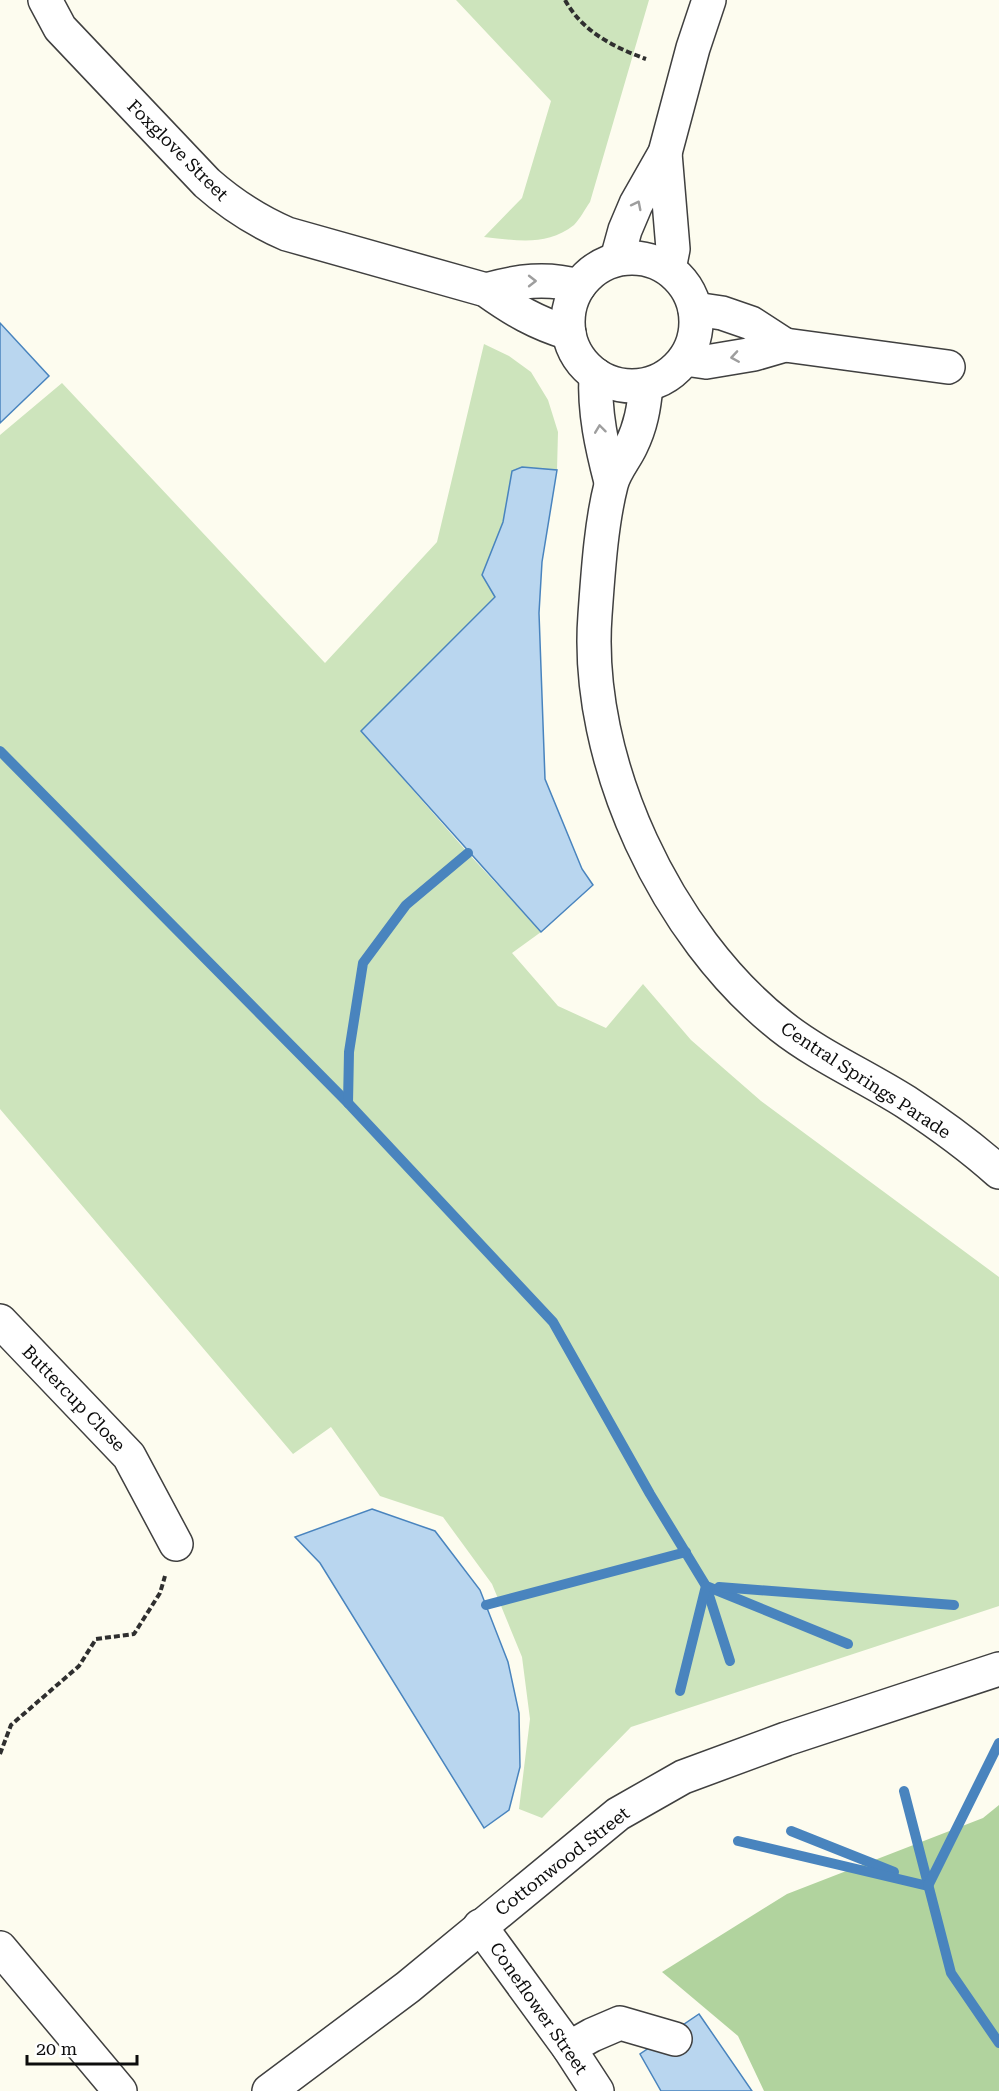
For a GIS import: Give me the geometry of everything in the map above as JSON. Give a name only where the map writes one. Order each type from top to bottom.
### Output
[{"type":"street","name":"Foxglove Street","points":[[45,0],[60,28],[207,183],[229,202],[258,221],[287,234],[486,290],[513,310],[539,324],[569,333]]},
{"type":"street","points":[[617,260],[629,221],[665,153],[693,48],[709,0]]},
{"type":"street","points":[[665,153],[673,249],[669,270]]},
{"type":"street","points":[[636,258],[653,261],[669,270],[690,294],[695,309],[696,326],[693,344],[685,359],[674,371],[646,386],[628,387],[611,383],[596,375],[583,364],[573,350],[569,333],[568,316],[571,301],[579,286],[589,274],[602,265],[617,260],[636,258]]},
{"type":"street","points":[[486,290],[518,281],[560,281],[579,286]]},
{"type":"street","points":[[695,309],[722,313],[751,323],[784,345]]},
{"type":"street","points":[[685,359],[706,362],[754,354],[784,345],[948,367]]},
{"type":"street","name":"Central Springs Parade","points":[[596,375],[595,400],[601,442],[611,482]]},
{"type":"street","name":"Central Springs Parade","points":[[646,386],[643,418],[632,445],[611,482],[594,618],[596,678],[602,731],[615,776],[642,842],[670,896],[701,942],[743,991],[781,1026],[822,1054],[906,1102],[983,1157],[999,1172]]},
{"type":"street","name":"Buttercup Close","points":[[0,1321],[129,1456],[176,1544]]},
{"type":"street","name":"Cottonwood Street","points":[[269,2091],[408,1987],[618,1814],[683,1777],[786,1739],[999,1669]]},
{"type":"street","name":"Coneflower Street","points":[[480,1926],[569,2048],[597,2091]]},
{"type":"street","points":[[0,1948],[120,2091]]},
{"type":"street","points":[[569,2048],[592,2035],[620,2024],[675,2039]]},
{"type":"path","points":[[565,0],[580,21],[603,40],[645,59]]},
{"type":"path","points":[[0,1754],[11,1725],[79,1666],[96,1639],[134,1634],[160,1593],[176,1544]]},
{"type":"green space","points":[[456,0],[649,0],[590,202],[574,225],[553,237],[519,240],[484,237],[522,198],[551,101]]},
{"type":"green space","points":[[484,344],[509,356],[531,372],[548,400],[558,432],[557,470],[522,467],[512,471],[503,522],[482,575],[495,597],[361,731],[541,932],[512,953],[558,1006],[606,1028],[643,984],[691,1040],[761,1101],[999,1277],[999,1606],[631,1727],[542,1818],[519,1809],[530,1719],[522,1657],[492,1584],[443,1517],[380,1496],[331,1427],[293,1454],[0,1109],[0,435],[62,383],[325,663],[437,542]]},
{"type":"green space","points":[[999,1805],[999,2091],[764,2091],[738,2036],[662,1972],[787,1894],[983,1818]]},
{"type":"water","points":[[0,323],[49,376],[0,423]]},
{"type":"water","points":[[522,467],[557,470],[542,562],[539,613],[545,779],[582,869],[593,885],[541,932],[361,731],[495,597],[482,575],[503,522],[512,471]]},
{"type":"water","points":[[372,1509],[435,1531],[480,1590],[508,1662],[519,1713],[520,1767],[509,1810],[484,1828],[320,1563],[295,1537]]},
{"type":"water","points":[[699,2014],[752,2091],[661,2091],[640,2054]]},
{"type":"waterway","points":[[0,751],[348,1103],[553,1322],[650,1494],[706,1586],[848,1644]]},
{"type":"waterway","points":[[348,1103],[349,1052],[363,963],[406,905],[468,853]]},
{"type":"waterway","points":[[486,1605],[686,1552]]},
{"type":"waterway","points":[[706,1586],[730,1661]]},
{"type":"waterway","points":[[680,1691],[706,1586]]},
{"type":"waterway","points":[[719,1587],[954,1605]]},
{"type":"waterway","points":[[928,1886],[999,1743]]},
{"type":"waterway","points":[[904,1791],[951,1973],[999,2043]]},
{"type":"waterway","points":[[791,1831],[894,1872]]},
{"type":"waterway","points":[[738,1841],[928,1886]]}]
